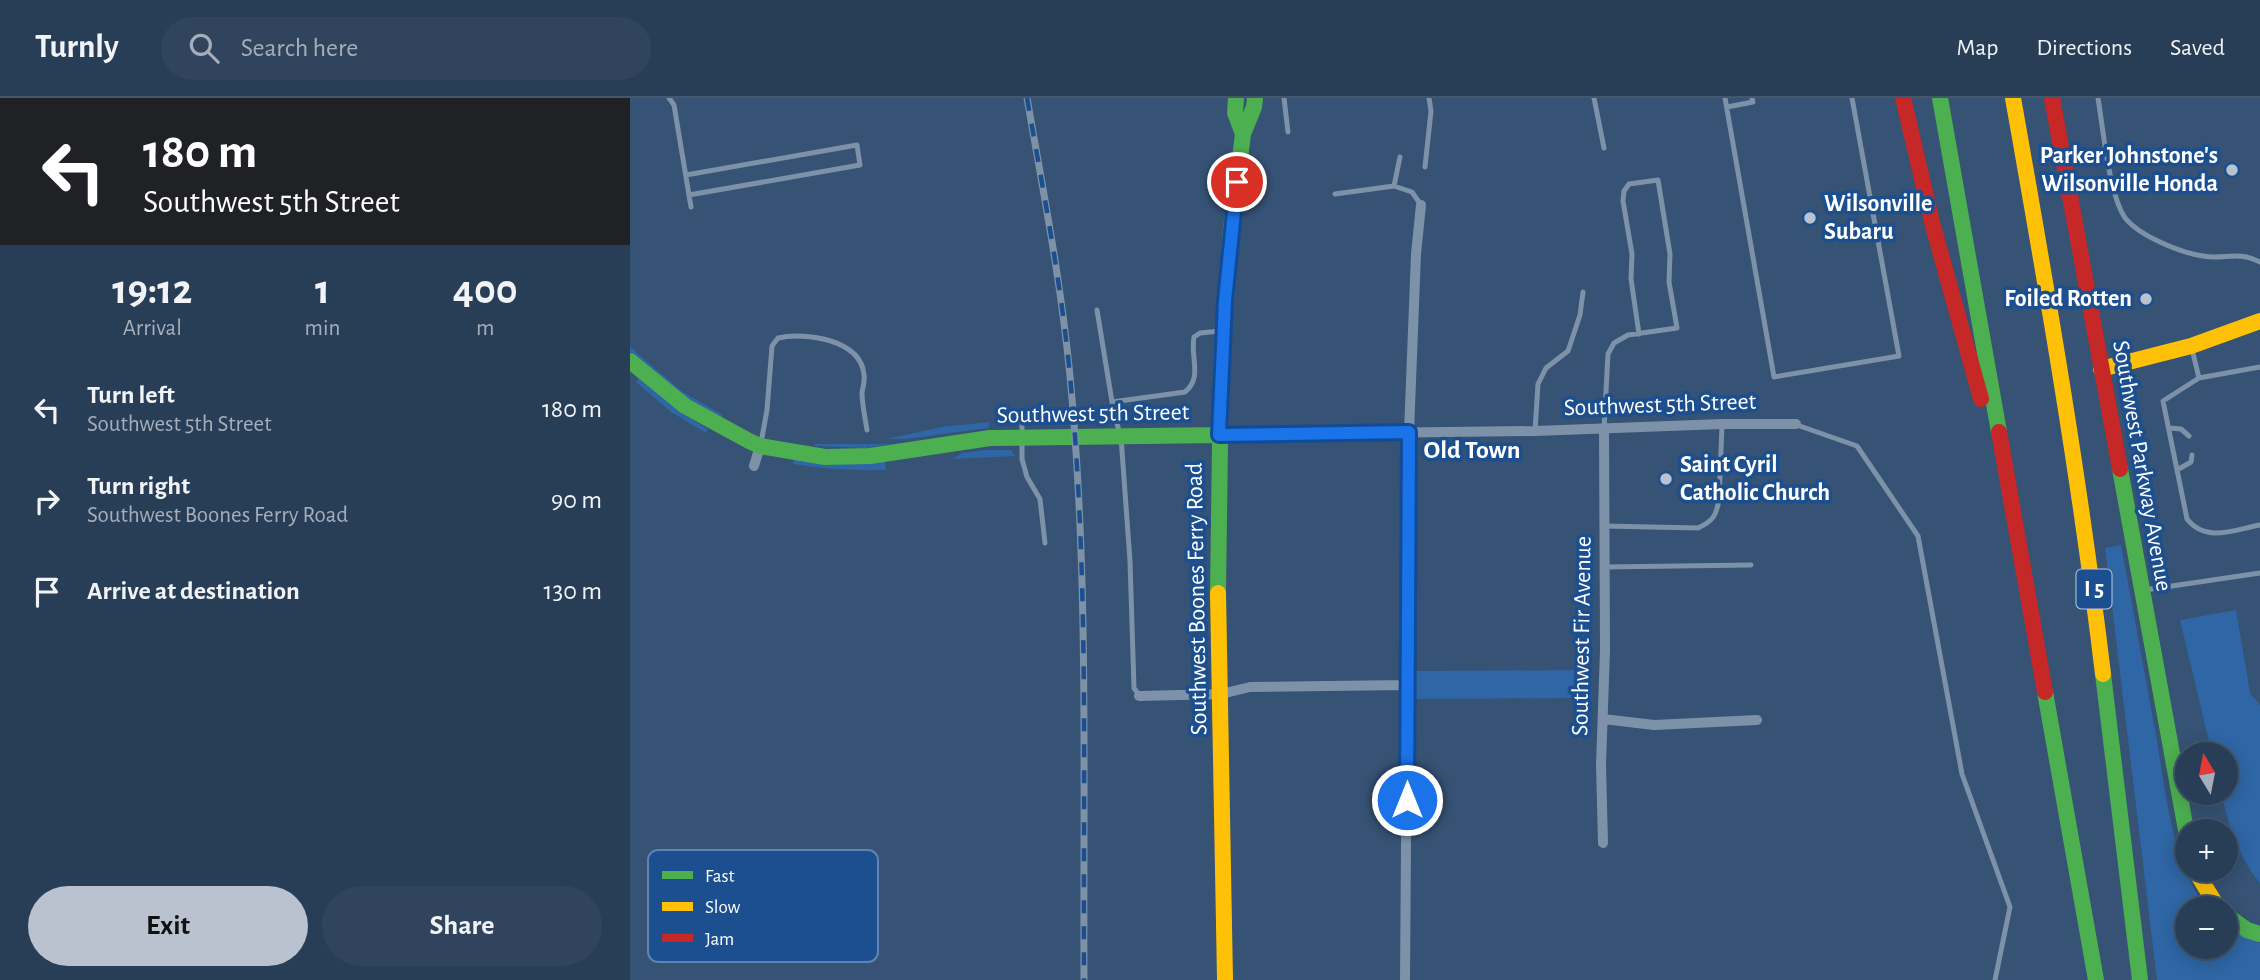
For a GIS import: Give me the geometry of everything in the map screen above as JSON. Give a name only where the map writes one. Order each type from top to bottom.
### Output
[{"type":"main road","name":"Southwest Boones Ferry Road","points":[[1236,98],[1235,113],[1242,134]]},
{"type":"main road","name":"Southwest Boones Ferry Road","points":[[1225,980],[1218,586],[1219,435],[1223,330],[1231,229],[1242,134],[1254,107],[1255,98]]},
{"type":"main road","points":[[1903,98],[1933,226],[2008,490]]},
{"type":"main road","points":[[1940,98],[2096,980]]},
{"type":"main road","name":"I 5","points":[[2013,98],[2087,538],[2140,980]]},
{"type":"main road","name":"Southwest Parkway Avenue","points":[[2052,98],[2184,819]]},
{"type":"main road","points":[[2101,369],[2191,346],[2260,321]]},
{"type":"main road","name":"Southwest 5th Street","points":[[630,361],[664,391],[701,417],[760,446],[825,457],[849,457],[990,438],[1219,435]]},
{"type":"main road","points":[[2238,924],[2260,934]]},
{"type":"street","points":[[1405,980],[1409,432],[1416,254],[1422,205]]},
{"type":"street","name":"Southwest 5th Street","points":[[1219,435],[1796,424]]},
{"type":"street","name":"Southwest Fir Avenue","points":[[1602,843],[1604,429]]},
{"type":"street","points":[[754,466],[760,446]]},
{"type":"street","points":[[1139,696],[1221,695],[1250,687],[1406,685]]},
{"type":"street","points":[[1603,719],[1654,725],[1757,720]]},
{"type":"lane","points":[[669,98],[674,105],[691,207]]},
{"type":"lane","points":[[1284,98],[1288,132]]},
{"type":"lane","points":[[1425,167],[1431,111],[1429,98]]},
{"type":"lane","points":[[1594,98],[1604,148]]},
{"type":"lane","points":[[1725,98],[1774,377],[1899,356],[1852,98]]},
{"type":"lane","points":[[1727,107],[1753,102],[1752,98]]},
{"type":"lane","points":[[2098,98],[2115,192],[2126,219],[2139,230],[2186,252],[2206,257],[2244,255],[2260,262]]},
{"type":"lane","points":[[686,175],[857,145],[860,165],[690,195]]},
{"type":"lane","points":[[1394,186],[1400,157]]},
{"type":"lane","points":[[1604,429],[1608,354],[1614,343],[1628,335],[1639,334],[1677,328],[1669,282],[1670,254],[1658,180],[1629,184],[1624,191],[1623,201],[1632,254],[1631,279],[1639,334]]},
{"type":"lane","points":[[1335,194],[1394,186],[1412,192],[1422,205]]},
{"type":"lane","points":[[1535,431],[1538,384],[1546,368],[1568,351],[1580,315],[1583,292]]},
{"type":"lane","points":[[1097,310],[1112,402],[1121,437],[1130,561],[1134,688],[1139,696]]},
{"type":"lane","points":[[1112,402],[1185,392],[1193,386],[1196,376],[1192,348],[1194,337],[1200,333],[1223,330]]},
{"type":"lane","points":[[760,446],[767,410],[772,346],[778,338],[792,335],[831,340],[855,356],[865,376],[863,405],[867,430]]},
{"type":"lane","points":[[2191,346],[2199,378]]},
{"type":"lane","points":[[2260,367],[2199,378],[2163,401],[2186,519],[2195,530],[2207,534],[2260,525]]},
{"type":"lane","points":[[1022,419],[1024,468],[1040,499],[1045,543]]},
{"type":"lane","points":[[1604,526],[1698,528],[1711,522],[1717,512],[1719,500],[1721,424]]},
{"type":"lane","points":[[1796,424],[1857,446],[1918,536],[1962,774],[2010,907],[1995,980]]},
{"type":"lane","points":[[2169,428],[2181,429],[2189,436]]},
{"type":"lane","points":[[2177,470],[2191,462],[2192,455]]},
{"type":"lane","points":[[1604,567],[1751,565]]},
{"type":"lane","points":[[2142,590],[2260,573]]},
{"type":"shaded area","points":[[630,347],[683,392],[723,415],[721,419],[663,379],[630,352]]},
{"type":"shaded area","points":[[639,378],[683,414],[708,429],[706,433],[671,412],[636,382]]},
{"type":"shaded area","points":[[989,422],[989,428],[887,439],[941,427]]},
{"type":"shaded area","points":[[815,444],[890,444],[865,448]]},
{"type":"shaded area","points":[[1011,450],[1015,456],[953,459],[962,453]]},
{"type":"shaded area","points":[[794,459],[885,461],[886,470],[816,467],[793,464]]},
{"type":"shaded area","points":[[2121,545],[2175,838],[2175,882],[2191,882],[2198,896],[2175,896],[2175,959],[2238,959],[2238,933],[2260,943],[2260,980],[2157,980],[2105,548]]},
{"type":"shaded area","points":[[2236,610],[2250,693],[2260,705],[2260,883],[2238,847],[2238,819],[2228,819],[2224,805],[2238,805],[2238,742],[2209,742],[2180,620]]},
{"type":"shaded area","points":[[1591,670],[1592,698],[1415,699],[1414,671]]},
{"type":"railway","points":[[1027,98],[1062,306],[1076,451],[1083,602],[1084,980]]},
{"type":"traffic: fast","points":[[1236,98],[1235,113],[1243,134]]},
{"type":"traffic: fast","points":[[1218,593],[1221,368],[1231,229],[1243,134],[1255,98]]},
{"type":"traffic: fast","points":[[1940,98],[1999,432]]},
{"type":"traffic: fast","points":[[630,361],[685,406],[749,441],[760,446],[825,457],[870,456],[990,438],[1219,435]]},
{"type":"traffic: fast","points":[[2120,469],[2184,819]]},
{"type":"traffic: fast","points":[[2103,674],[2140,980]]},
{"type":"traffic: fast","points":[[2045,692],[2096,980]]},
{"type":"traffic: fast","points":[[2238,924],[2260,934]]},
{"type":"traffic: slow","points":[[2013,98],[2073,458],[2103,674]]},
{"type":"traffic: slow","points":[[2101,369],[2191,346],[2260,321]]},
{"type":"traffic: slow","points":[[1218,593],[1225,980]]},
{"type":"traffic: slow","points":[[2202,882],[2211,896]]},
{"type":"traffic: jam","points":[[1903,98],[1933,226],[1981,399]]},
{"type":"traffic: jam","points":[[2052,98],[2120,469]]},
{"type":"traffic: jam","points":[[1999,432],[2045,692]]},
{"type":"place","name":"Parker Johnstone's Wilsonville Honda","points":[[2232,170]]},
{"type":"place","name":"Wilsonville Subaru","points":[[1810,218]]},
{"type":"place","name":"Foiled Rotten","points":[[2146,299]]},
{"type":"place","name":"Saint Cyril Catholic Church","points":[[1666,479]]},
{"type":"district","name":"Old Town","points":[[1472,450]]},
{"type":"route","points":[[1237,182],[1225,301],[1219,435],[1409,432],[1407,800]]}]
